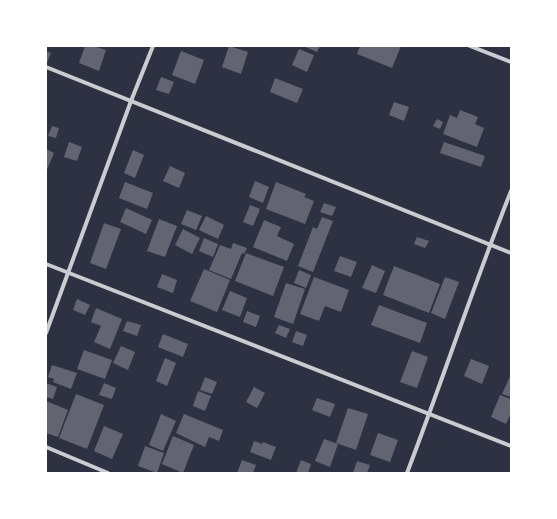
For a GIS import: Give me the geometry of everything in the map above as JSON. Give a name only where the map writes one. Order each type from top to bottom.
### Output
[{"type":"street","points":[[46,333],[131,101],[153,46]]},
{"type":"street","points":[[470,46],[511,62]]},
{"type":"street","points":[[46,67],[511,253]]},
{"type":"street","points":[[407,473],[430,414],[489,244],[511,191]]},
{"type":"street","points":[[46,264],[511,446]]},
{"type":"street","points":[[46,447],[108,473]]},
{"type":"building","points":[[85,46],[93,46],[106,50],[99,71],[79,63]]},
{"type":"building","points":[[229,46],[248,52],[241,74],[222,67]]},
{"type":"building","points":[[303,46],[320,46],[317,52]]},
{"type":"building","points":[[360,46],[401,46],[392,68],[357,54]]},
{"type":"building","points":[[299,49],[314,55],[307,72],[292,65]]},
{"type":"building","points":[[46,51],[51,53],[46,65]]},
{"type":"building","points":[[181,51],[204,60],[195,84],[172,75]]},
{"type":"building","points":[[161,77],[174,82],[169,94],[156,90]]},
{"type":"building","points":[[275,78],[303,89],[297,103],[270,92]]},
{"type":"building","points":[[394,102],[409,107],[404,121],[389,115]]},
{"type":"building","points":[[460,110],[478,117],[475,124],[484,128],[477,147],[443,134],[450,115],[457,118]]},
{"type":"building","points":[[437,119],[443,122],[440,129],[433,126]]},
{"type":"building","points":[[52,126],[59,128],[56,138],[48,136]]},
{"type":"building","points":[[69,142],[82,147],[77,161],[64,157]]},
{"type":"building","points":[[444,142],[485,156],[481,167],[440,153]]},
{"type":"building","points":[[46,149],[54,153],[46,172]]},
{"type":"building","points":[[133,150],[144,155],[135,178],[124,173]]},
{"type":"building","points":[[170,166],[185,173],[179,188],[163,181]]},
{"type":"building","points":[[255,181],[269,187],[263,203],[249,197]]},
{"type":"building","points":[[125,182],[153,193],[147,209],[119,198]]},
{"type":"building","points":[[276,182],[306,194],[304,197],[314,201],[305,224],[266,209]]},
{"type":"building","points":[[324,203],[336,207],[332,216],[320,212]]},
{"type":"building","points":[[250,205],[260,209],[253,226],[243,222]]},
{"type":"building","points":[[126,208],[152,220],[146,234],[120,222]]},
{"type":"building","points":[[187,210],[202,216],[196,230],[181,224]]},
{"type":"building","points":[[206,216],[224,225],[218,239],[199,230]]},
{"type":"building","points":[[322,217],[333,221],[313,272],[298,266],[313,227],[317,229]]},
{"type":"building","points":[[159,219],[177,226],[165,257],[147,251]]},
{"type":"building","points":[[264,220],[281,227],[277,236],[294,244],[287,261],[253,247]]},
{"type":"building","points":[[104,223],[121,229],[106,269],[90,263]]},
{"type":"building","points":[[183,229],[200,238],[192,254],[175,245]]},
{"type":"building","points":[[417,237],[429,241],[425,248],[414,244]]},
{"type":"building","points":[[204,238],[218,244],[213,257],[199,251]]},
{"type":"building","points":[[233,243],[247,248],[244,254],[242,253],[231,279],[209,270],[220,245],[231,249]]},
{"type":"building","points":[[246,253],[284,267],[273,296],[235,281]]},
{"type":"building","points":[[340,256],[357,262],[351,277],[334,271]]},
{"type":"building","points":[[372,265],[385,271],[376,293],[362,288]]},
{"type":"building","points":[[394,266],[440,284],[429,313],[383,295]]},
{"type":"building","points":[[204,269],[230,280],[217,312],[190,301]]},
{"type":"building","points":[[299,270],[311,275],[306,288],[294,283]]},
{"type":"building","points":[[162,274],[177,280],[173,293],[157,287]]},
{"type":"building","points":[[314,277],[349,290],[341,312],[325,306],[319,321],[300,314]]},
{"type":"building","points":[[445,277],[459,282],[445,319],[431,313]]},
{"type":"building","points":[[286,283],[305,289],[293,324],[274,317]]},
{"type":"building","points":[[230,291],[247,298],[240,317],[222,310]]},
{"type":"building","points":[[77,299],[90,305],[85,315],[73,310]]},
{"type":"building","points":[[379,305],[427,323],[420,343],[371,325]]},
{"type":"building","points":[[96,308],[122,319],[110,349],[94,342],[101,326],[91,322]]},
{"type":"building","points":[[247,311],[260,316],[256,327],[243,322]]},
{"type":"building","points":[[127,321],[141,325],[137,336],[123,331]]},
{"type":"building","points":[[279,325],[290,329],[286,338],[275,333]]},
{"type":"building","points":[[296,331],[307,335],[303,346],[292,342]]},
{"type":"building","points":[[163,334],[188,344],[183,357],[158,347]]},
{"type":"building","points":[[121,346],[135,352],[128,370],[113,363]]},
{"type":"building","points":[[84,350],[112,360],[105,379],[77,369]]},
{"type":"building","points":[[412,351],[428,357],[417,388],[400,382]]},
{"type":"building","points":[[165,358],[176,363],[167,386],[156,381]]},
{"type":"building","points":[[471,359],[489,366],[482,384],[464,376]]},
{"type":"building","points":[[52,365],[77,373],[71,389],[53,382],[54,379],[48,377]]},
{"type":"building","points":[[511,374],[511,397],[502,394]]},
{"type":"building","points":[[205,377],[217,382],[212,394],[200,390]]},
{"type":"building","points":[[46,383],[57,387],[53,399],[46,397]]},
{"type":"building","points":[[104,383],[116,388],[112,399],[99,395]]},
{"type":"building","points":[[254,387],[265,393],[257,408],[246,402]]},
{"type":"building","points":[[198,391],[211,396],[205,411],[193,406]]},
{"type":"building","points":[[76,394],[104,405],[87,449],[59,438]]},
{"type":"building","points":[[500,395],[511,399],[511,413],[506,424],[491,417]]},
{"type":"building","points":[[317,398],[335,404],[330,417],[312,410]]},
{"type":"building","points":[[46,401],[68,410],[58,437],[46,433]]},
{"type":"building","points":[[348,408],[368,414],[356,450],[336,443]]},
{"type":"building","points":[[161,414],[176,421],[163,451],[149,445]]},
{"type":"building","points":[[184,414],[223,430],[219,441],[209,437],[205,447],[176,433]]},
{"type":"building","points":[[104,426],[123,434],[112,459],[94,451]]},
{"type":"building","points":[[378,433],[398,440],[390,462],[370,455]]},
{"type":"building","points":[[173,436],[194,445],[183,473],[162,464]]},
{"type":"building","points":[[324,439],[338,444],[330,467],[315,461]]},
{"type":"building","points":[[254,441],[262,444],[263,442],[276,447],[271,460],[250,452]]},
{"type":"building","points":[[145,446],[164,453],[157,473],[138,466]]},
{"type":"building","points":[[242,460],[256,465],[253,473],[237,473]]},
{"type":"building","points":[[301,460],[311,464],[308,473],[296,473]]},
{"type":"building","points":[[357,461],[370,465],[367,473],[353,473]]}]
